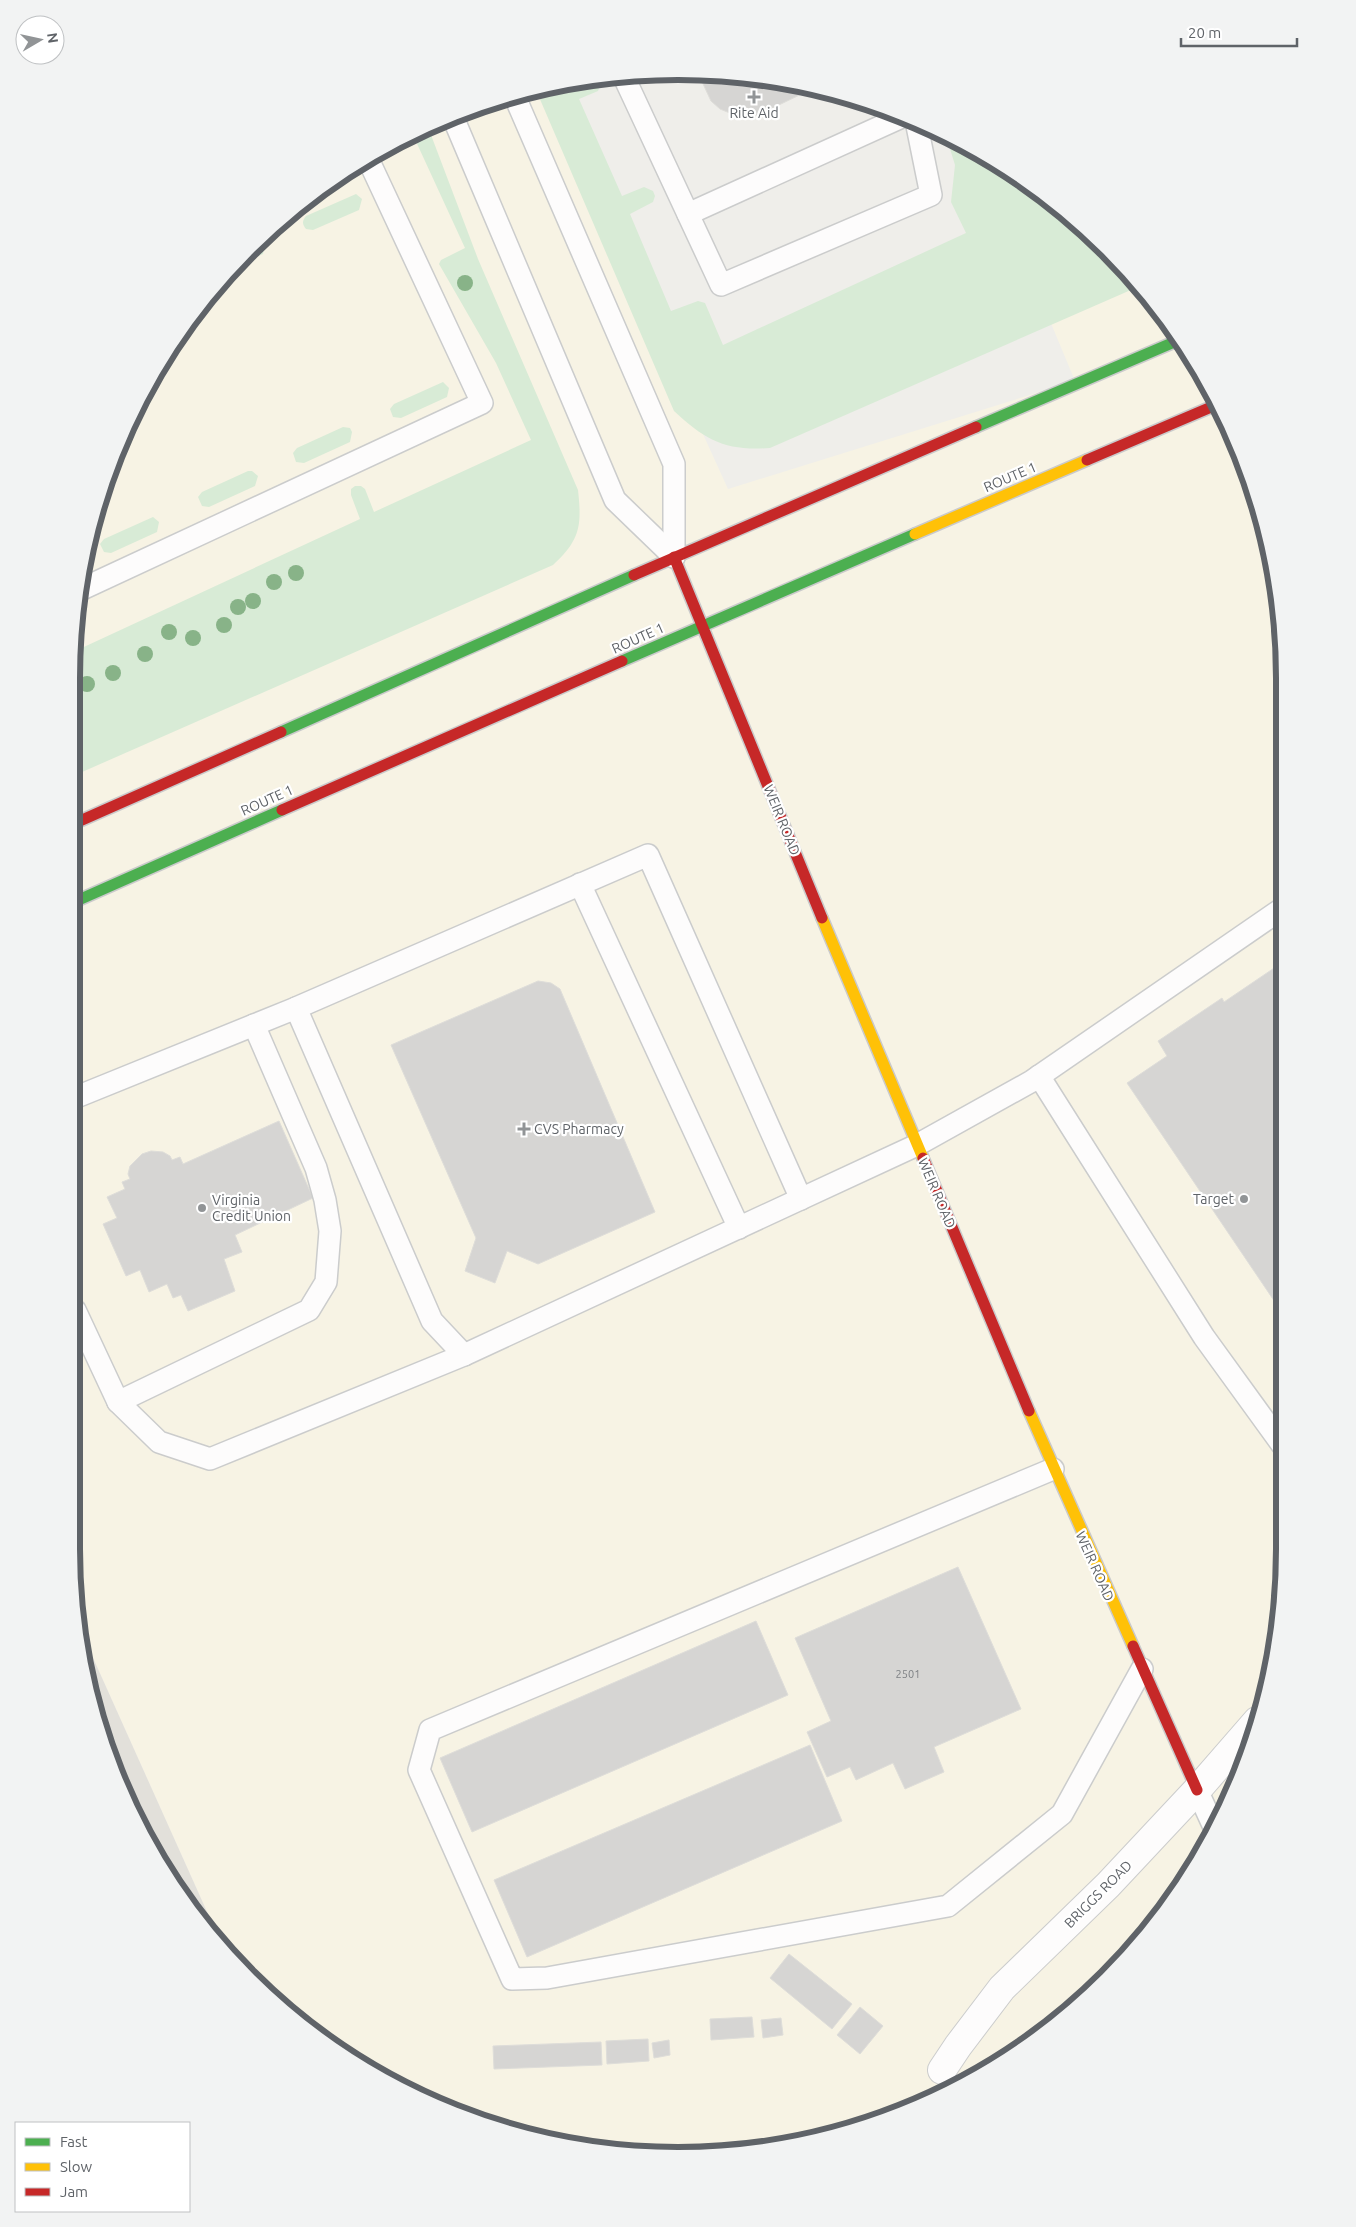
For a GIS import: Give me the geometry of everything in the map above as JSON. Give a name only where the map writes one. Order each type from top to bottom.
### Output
[{"type":"main road","points":[[80,821],[674,557],[1173,343]]},
{"type":"main road","name":"ROUTE 1","points":[[80,899],[702,626],[1211,407]]},
{"type":"main road","name":"WEIR ROAD","points":[[674,557],[1053,1469],[1197,1790]]},
{"type":"street","name":"BRIGGS ROAD","points":[[942,2070],[1002,1988],[1108,1885],[1197,1790],[1247,1733]]},
{"type":"lane","points":[[626,82],[722,285],[931,195],[918,131]]},
{"type":"lane","points":[[517,102],[674,464],[674,557]]},
{"type":"lane","points":[[688,214],[893,121]]},
{"type":"lane","points":[[456,124],[615,500],[674,557]]},
{"type":"lane","points":[[87,587],[482,403],[371,165]]},
{"type":"lane","points":[[80,1096],[296,1008],[648,855],[800,1199]]},
{"type":"lane","points":[[580,884],[739,1228]]},
{"type":"lane","points":[[80,1321],[118,1402],[159,1442],[210,1460],[464,1355],[917,1145],[1039,1076],[1276,913]]},
{"type":"lane","points":[[296,1008],[432,1321],[464,1355]]},
{"type":"lane","points":[[118,1402],[309,1310],[326,1282],[330,1231],[319,1176],[254,1025]]},
{"type":"lane","points":[[1039,1076],[1204,1337],[1276,1436]]},
{"type":"lane","points":[[1053,1469],[430,1730],[419,1770],[512,1979],[547,1978],[948,1906],[1062,1814],[1142,1669]]},
{"type":"lane","name":"WEIR ROAD","points":[[1197,1790],[1211,1820]]},
{"type":"shaded area","points":[[548,94],[728,489],[1075,381],[1033,280],[1017,186],[1072,228],[1128,284],[1175,346],[1196,379],[1230,449],[1244,486],[1256,523],[1265,561],[1271,600],[1276,678],[1275,1588],[1265,1666],[1256,1704],[1230,1778],[1214,1813],[1196,1848],[1175,1881],[1128,1943],[1072,1999],[1010,2046],[977,2067],[942,2085],[870,2115],[833,2127],[795,2136],[756,2142],[678,2147],[600,2142],[561,2136],[523,2127],[449,2101],[379,2067],[314,2023],[255,1972],[212,1923],[88,1647],[81,1588],[81,639],[91,561],[100,523],[126,449],[142,414],[160,379],[181,346],[228,284],[284,228],[314,204],[379,160],[414,142],[486,112]]},
{"type":"shaded area","points":[[88,1647],[212,1923],[181,1881],[160,1848],[126,1778],[100,1704]]},
{"type":"green space","points":[[601,85],[598,91],[579,99],[622,196],[644,187],[653,191],[655,196],[653,202],[630,214],[671,311],[698,301],[705,303],[723,345],[966,233],[951,202],[955,165],[949,146],[977,160],[1042,204],[1101,255],[1132,289],[770,448],[741,448],[717,442],[696,430],[674,411],[539,96]]},
{"type":"green space","points":[[431,134],[478,259],[578,490],[579,523],[574,540],[569,548],[553,565],[80,773],[81,648],[360,519],[351,495],[351,489],[355,486],[361,486],[365,489],[374,512],[531,440],[496,363],[439,264],[441,260],[465,248],[416,141]]},
{"type":"green space","points":[[356,194],[362,199],[359,210],[313,230],[306,229],[303,222],[306,216]]},
{"type":"green space","points":[[265,246],[263,254],[251,259]]},
{"type":"green space","points":[[443,382],[449,388],[447,397],[401,418],[393,417],[390,409],[394,404]]},
{"type":"green space","points":[[343,427],[350,428],[352,432],[350,442],[304,463],[296,462],[293,453],[297,448]]},
{"type":"green space","points":[[248,471],[252,471],[258,476],[255,486],[209,507],[202,506],[198,497],[202,492]]},
{"type":"green space","points":[[153,517],[159,522],[157,532],[111,553],[104,552],[100,544],[104,539]]},
{"type":"building","name":"Rite Aid","points":[[702,81],[756,85],[804,93],[754,117],[742,118],[720,109],[711,101]]},
{"type":"building","name":"Target","points":[[1276,967],[1276,1304],[1127,1083],[1167,1056],[1158,1041],[1222,998],[1224,1002]]},
{"type":"building","name":"CVS Pharmacy","points":[[538,981],[551,983],[560,989],[655,1212],[538,1264],[507,1251],[495,1283],[465,1271],[476,1238],[391,1045]]},
{"type":"building","name":"Virginia Credit Union","points":[[279,1121],[313,1198],[235,1235],[242,1252],[224,1259],[235,1291],[188,1311],[181,1295],[173,1298],[167,1284],[149,1292],[140,1270],[126,1276],[103,1224],[117,1218],[107,1197],[125,1189],[122,1182],[130,1179],[128,1174],[130,1166],[142,1154],[151,1151],[163,1152],[170,1156],[172,1160],[180,1157],[183,1164]]},
{"type":"building","points":[[958,1567],[1021,1709],[934,1747],[944,1772],[905,1789],[893,1763],[856,1780],[850,1767],[827,1777],[807,1732],[831,1721],[795,1638]]},
{"type":"building","points":[[756,1621],[788,1695],[472,1832],[440,1758]]},
{"type":"building","points":[[810,1745],[842,1821],[527,1957],[494,1880]]},
{"type":"building","points":[[789,1954],[852,2004],[832,2029],[770,1978]]},
{"type":"building","points":[[860,2007],[883,2026],[860,2054],[837,2035]]},
{"type":"building","points":[[752,2017],[754,2037],[711,2040],[710,2019]]},
{"type":"building","points":[[781,2018],[783,2035],[763,2038],[761,2020]]},
{"type":"building","points":[[648,2039],[649,2061],[607,2064],[606,2041]]},
{"type":"building","points":[[669,2040],[670,2055],[654,2058],[652,2043]]},
{"type":"building","points":[[601,2042],[602,2065],[494,2069],[493,2046]]},
{"type":"traffic: fast","points":[[976,427],[1173,343]]},
{"type":"traffic: fast","points":[[622,661],[915,534]]},
{"type":"traffic: fast","points":[[281,732],[634,575]]},
{"type":"traffic: fast","points":[[80,899],[282,810]]},
{"type":"traffic: slow","points":[[915,534],[1087,460]]},
{"type":"traffic: slow","points":[[822,918],[923,1158]]},
{"type":"traffic: slow","points":[[1029,1411],[1133,1646]]},
{"type":"traffic: jam","points":[[1087,460],[1211,407]]},
{"type":"traffic: jam","points":[[634,575],[976,427]]},
{"type":"traffic: jam","points":[[674,557],[822,918]]},
{"type":"traffic: jam","points":[[282,810],[622,661]]},
{"type":"traffic: jam","points":[[80,821],[281,732]]},
{"type":"traffic: jam","points":[[923,1158],[1029,1411]]},
{"type":"traffic: jam","points":[[1133,1646],[1197,1790]]},
{"type":"place","name":"Rite Aid","points":[[754,97]]},
{"type":"place","name":"CVS Pharmacy","points":[[524,1129]]},
{"type":"place","name":"Target","points":[[1244,1199]]},
{"type":"place","name":"Virginia Credit Union","points":[[202,1208]]}]
